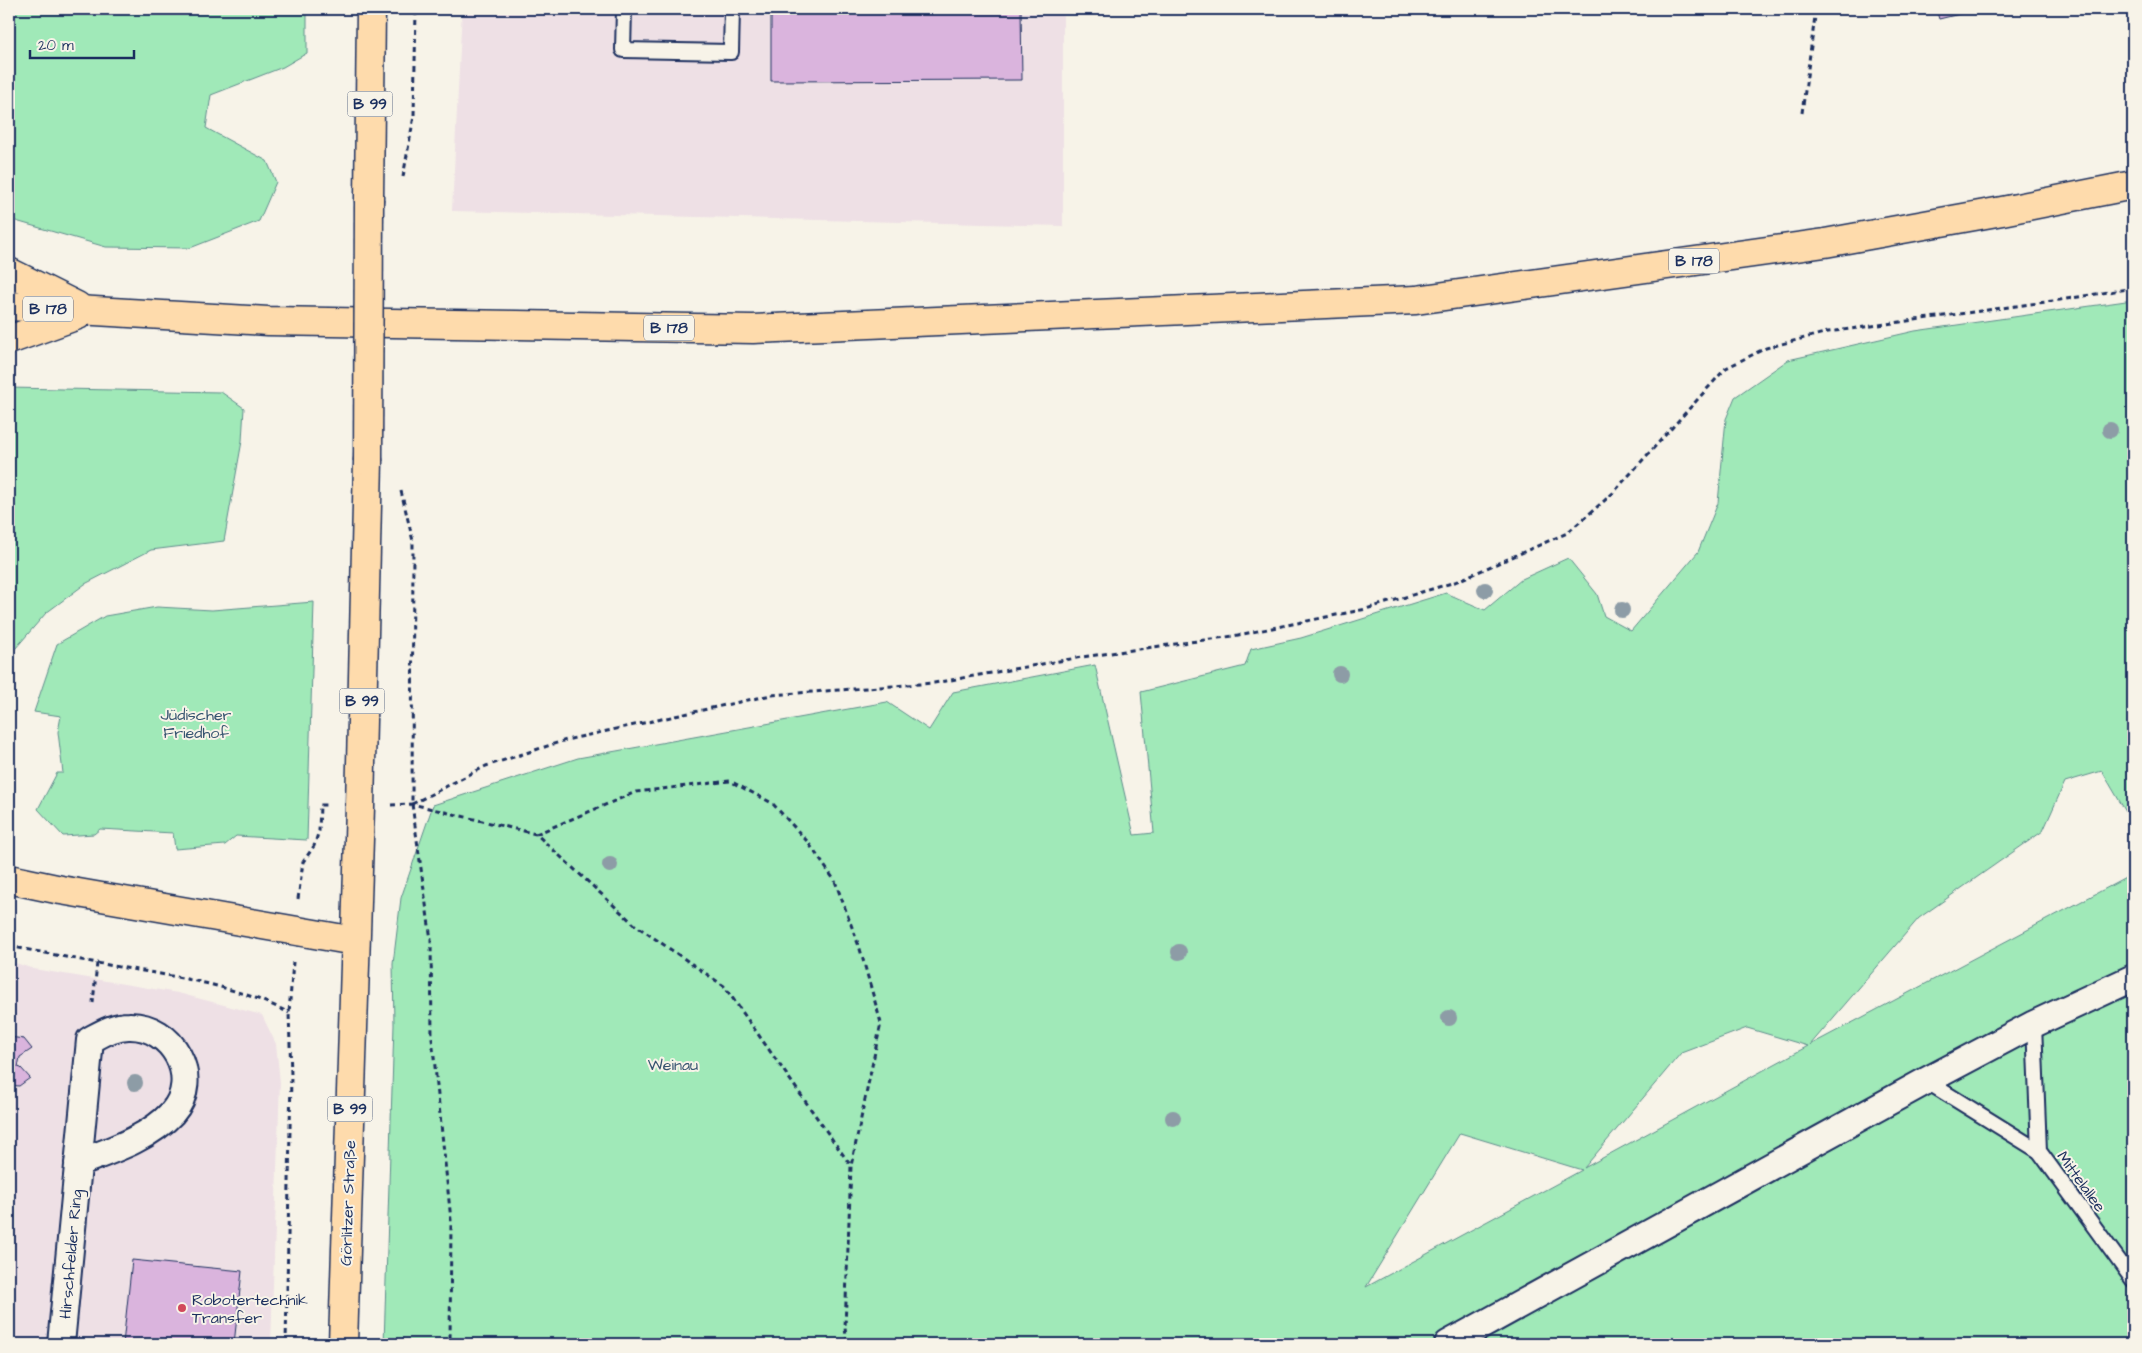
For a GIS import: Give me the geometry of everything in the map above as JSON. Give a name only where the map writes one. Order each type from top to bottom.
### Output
[{"type":"main road","name":"B 99","points":[[355,941],[368,461],[371,9]]},
{"type":"main road","name":"B 178","points":[[9,306],[268,321],[753,329],[1416,300],[1825,242],[2002,212],[2133,185]]},
{"type":"main road","points":[[9,272],[87,312]]},
{"type":"main road","points":[[9,340],[87,312]]},
{"type":"main road","points":[[9,879],[61,890],[355,941]]},
{"type":"main road","name":"Görlitzer Straße","points":[[343,1344],[355,941]]},
{"type":"street","points":[[1448,1344],[1926,1081],[2034,1024],[2133,978]]},
{"type":"street","points":[[78,1163],[120,1147],[149,1130],[172,1113],[183,1094],[185,1075],[180,1056],[167,1042],[153,1032],[130,1026],[110,1029],[90,1040]]},
{"type":"street","name":"Hirschfelder Ring","points":[[61,1344],[90,1040]]},
{"type":"lane","points":[[624,9],[623,50],[731,52],[732,9]]},
{"type":"lane","name":"Mittelallee","points":[[2034,1024],[2039,1151]]},
{"type":"lane","name":"Mittelallee","points":[[1926,1081],[2039,1151],[2133,1280]]},
{"type":"path","points":[[402,181],[414,116],[416,9]]},
{"type":"path","points":[[1802,113],[1816,9]]},
{"type":"path","points":[[412,804],[486,766],[566,740],[771,695],[934,684],[1082,657],[1233,636],[1375,606],[1455,582],[1566,533],[1612,494],[1726,368],[1766,348],[1828,332],[2133,288]]},
{"type":"path","points":[[400,482],[413,541],[412,804],[432,940],[432,1038],[451,1220],[450,1344]]},
{"type":"path","points":[[536,834],[636,792],[730,781],[772,803],[807,842],[835,881],[860,949],[881,1023],[851,1166],[845,1328],[847,1344]]},
{"type":"path","points":[[286,1344],[291,1075],[289,1012],[293,989],[294,931],[303,862],[314,846],[319,831],[320,805],[360,807],[412,804],[536,834],[635,925],[724,986],[851,1166]]},
{"type":"path","points":[[9,946],[221,986],[265,1000],[289,1012]]},
{"type":"path","points":[[90,1040],[97,963]]},
{"type":"shaded area","points":[[462,9],[1063,9],[1063,226],[452,211]]},
{"type":"shaded area","points":[[9,961],[34,969],[178,993],[262,1015],[276,1044],[280,1082],[271,1344],[9,1344]]},
{"type":"green space","points":[[9,9],[307,9],[307,53],[283,67],[211,95],[206,128],[267,161],[276,182],[259,221],[190,248],[106,247],[9,219]]},
{"type":"green space","name":"Weinau","points":[[2133,300],[2133,824],[2102,771],[2065,782],[2043,831],[1919,918],[1810,1045],[2133,874],[2133,1344],[384,1344],[394,1025],[393,964],[401,898],[433,805],[578,758],[887,702],[929,730],[953,692],[1095,665],[1134,835],[1154,833],[1141,692],[1245,666],[1251,649],[1301,638],[1446,593],[1485,610],[1522,579],[1568,558],[1597,594],[1604,616],[1631,631],[1698,552],[1718,503],[1726,419],[1735,397],[1788,360],[1915,331]],"holes":[[[1747,1028],[1808,1046],[1584,1168],[1681,1053]],[[1460,1133],[1582,1170],[1366,1287]]]},
{"type":"green space","points":[[9,388],[221,392],[244,408],[242,441],[224,541],[151,550],[85,584],[46,613],[9,656]]},
{"type":"green space","name":"Jüdischer Friedhof","points":[[314,602],[307,840],[236,836],[225,845],[175,849],[173,833],[100,829],[94,834],[63,836],[38,809],[57,773],[63,773],[58,732],[61,716],[34,712],[57,644],[105,616],[157,607],[212,610]]},
{"type":"building","points":[[771,9],[1021,9],[1022,80],[771,81]]},
{"type":"building","points":[[1936,9],[1980,9],[1939,19]]},
{"type":"building","points":[[9,1037],[24,1039],[32,1049],[20,1057],[18,1067],[30,1078],[19,1086],[9,1085]]},
{"type":"building","name":"Robotertechnik Transfer","points":[[132,1260],[242,1271],[234,1344],[123,1344]]},
{"type":"place","name":"Robotertechnik Transfer","points":[[182,1308]]}]
